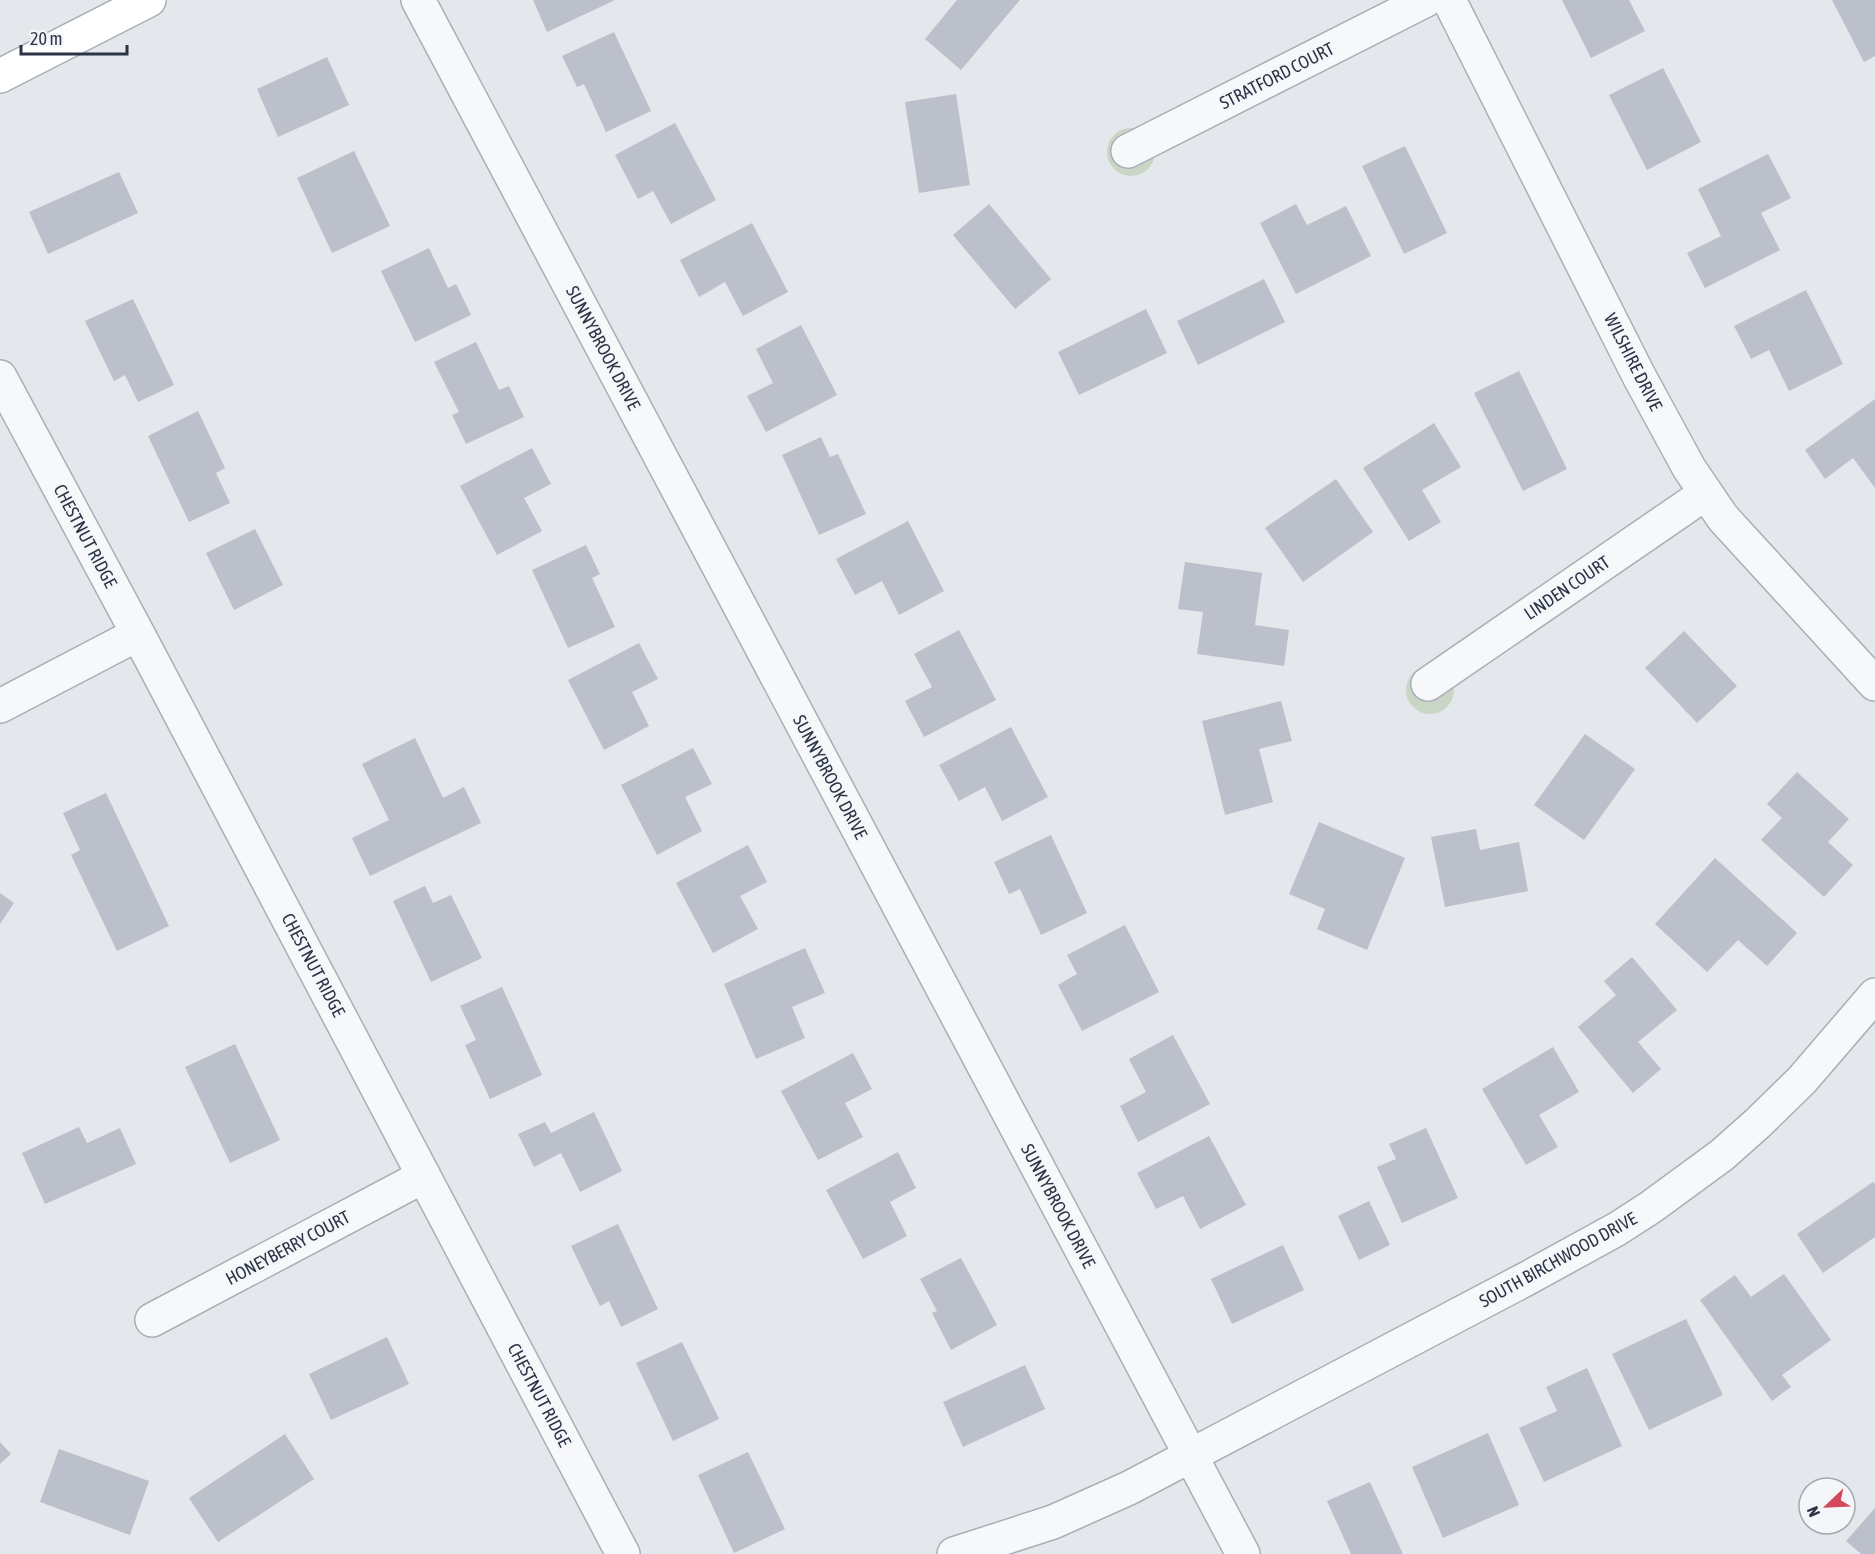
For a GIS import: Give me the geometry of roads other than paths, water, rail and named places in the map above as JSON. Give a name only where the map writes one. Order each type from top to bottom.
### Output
[{"type":"street","points":[[0,76],[149,0]]},
{"type":"street","name":"SUNNYBROOK DRIVE","points":[[418,0],[1243,1554]]},
{"type":"street","name":"STRATFORD COURT","points":[[1128,151],[1426,0]]},
{"type":"street","name":"WILSHIRE DRIVE","points":[[1449,0],[1639,376],[1689,468],[1723,519],[1875,684]]},
{"type":"street","name":"CHESTNUT RIDGE","points":[[0,377],[623,1554]]},
{"type":"street","name":"LINDEN COURT","points":[[1428,684],[1706,493]]},
{"type":"street","points":[[0,706],[138,634]]},
{"type":"street","name":"SOUTH BIRCHWOOD DRIVE","points":[[954,1554],[1053,1522],[1129,1488],[1527,1279],[1617,1229],[1722,1155],[1758,1123],[1802,1080],[1875,995]]},
{"type":"street","name":"HONEYBERRY COURT","points":[[152,1320],[424,1176]]}]
